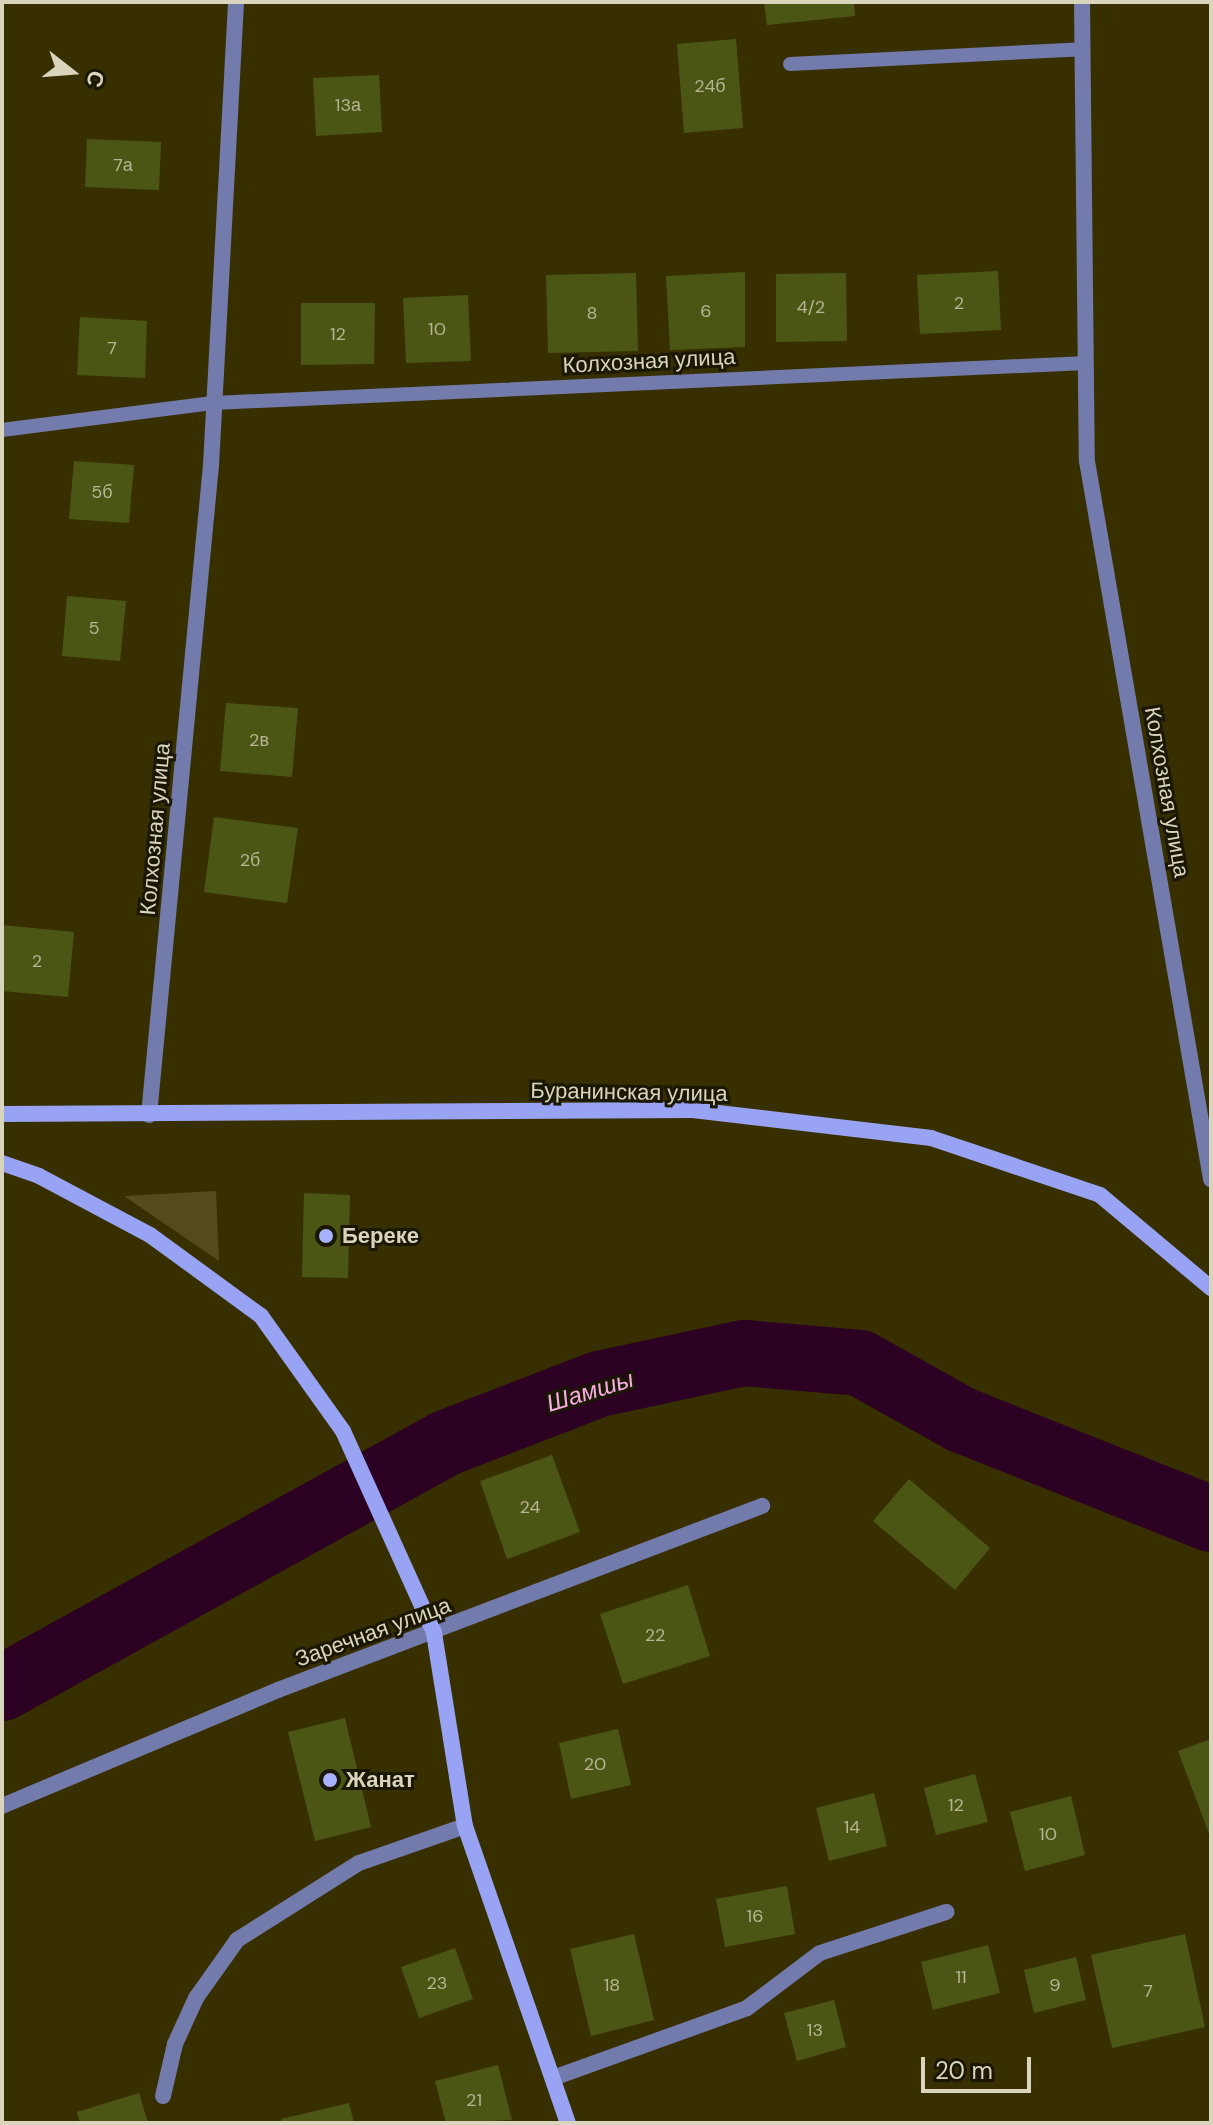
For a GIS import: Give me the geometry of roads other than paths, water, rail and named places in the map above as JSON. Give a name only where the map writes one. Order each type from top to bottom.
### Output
[{"type":"main road","name":"Буранинская улица","points":[[2,1114],[693,1110],[931,1138],[1100,1195],[1211,1288]]},
{"type":"main road","points":[[2,1163],[39,1176],[150,1235],[261,1316],[343,1431],[434,1633],[465,1826],[568,2123]]},
{"type":"street","name":"Колхозная улица","points":[[149,1115],[214,403],[236,2]]},
{"type":"street","name":"Колхозная улица","points":[[1082,2],[1087,461],[1211,1179]]},
{"type":"street","name":"Заречная улица","points":[[2,1806],[278,1690],[762,1506]]},
{"type":"street","points":[[163,2096],[175,2044],[196,1998],[237,1940],[359,1863],[465,1826]]},
{"type":"street","points":[[553,2078],[747,2008],[820,1953],[946,1912]]},
{"type":"lane","points":[[790,64],[1083,49]]},
{"type":"lane","name":"Колхозная улица","points":[[2,430],[214,403],[1086,363]]},
{"type":"waterway","name":"Шамшы","points":[[2,1688],[446,1443],[599,1384],[744,1353],[860,1363],[962,1420],[1211,1519]]},
{"type":"place","name":"Береке","points":[[326,1236]]},
{"type":"place","name":"Жанат","points":[[330,1780]]}]
